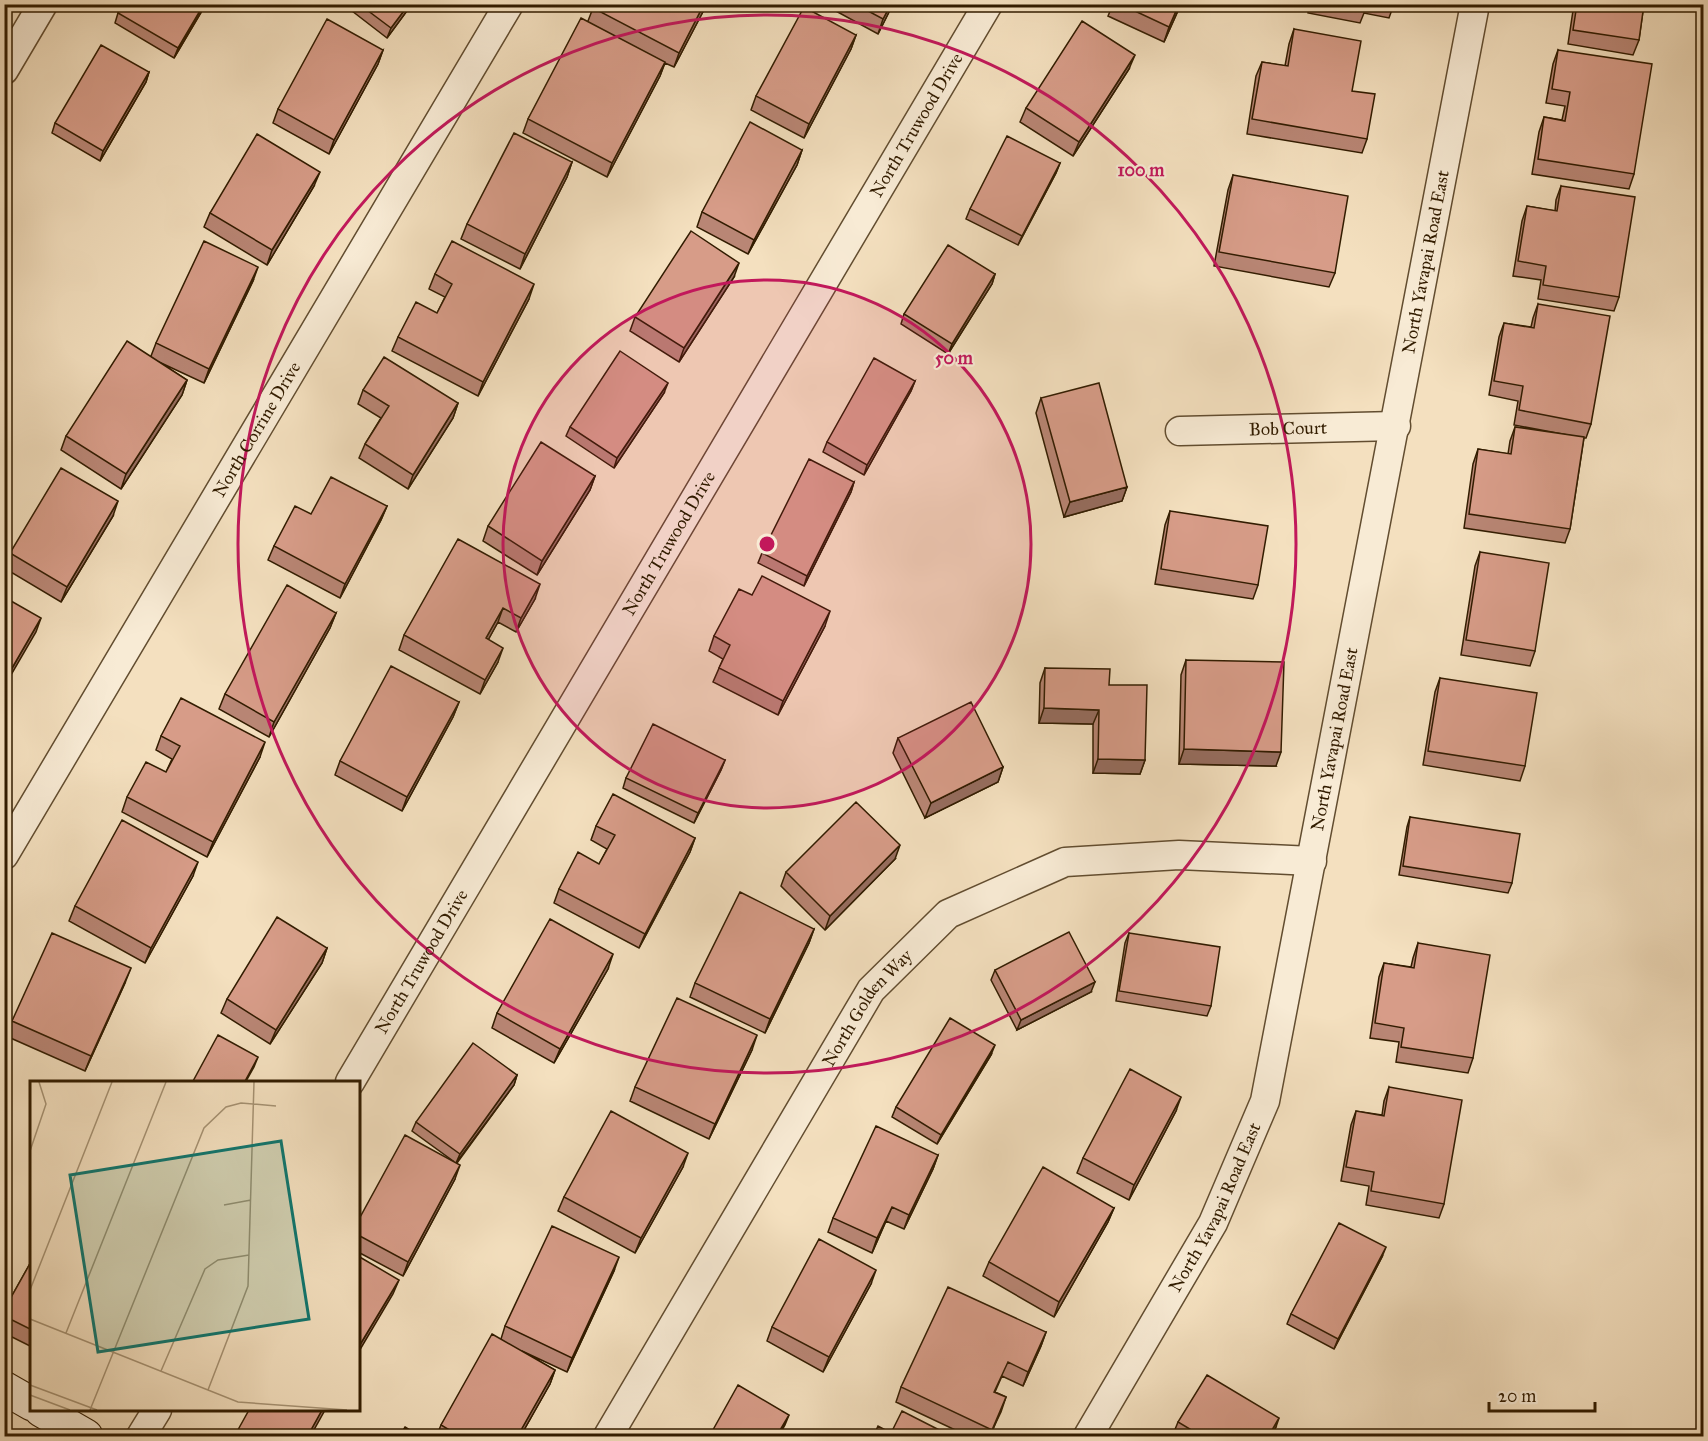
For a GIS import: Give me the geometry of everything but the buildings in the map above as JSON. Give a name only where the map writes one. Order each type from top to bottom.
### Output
[{"type":"street","points":[[4,70],[43,4]]},
{"type":"street","name":"North Corrine Drive","points":[[4,855],[509,4]]},
{"type":"street","name":"North Truwood Drive","points":[[351,1081],[988,4]]},
{"type":"street","name":"North Yavapai Road East","points":[[1088,1437],[1213,1223],[1265,1101],[1475,4]]},
{"type":"street","name":"Bob Court","points":[[1180,431],[1396,426]]},
{"type":"street","name":"North Golden Way","points":[[608,1437],[872,990],[948,915],[1065,862],[1179,855],[1312,861]]},
{"type":"street","points":[[4,1388],[30,1403]]},
{"type":"street","points":[[43,1411],[86,1437]]},
{"type":"street","points":[[141,1437],[156,1411]]}]
